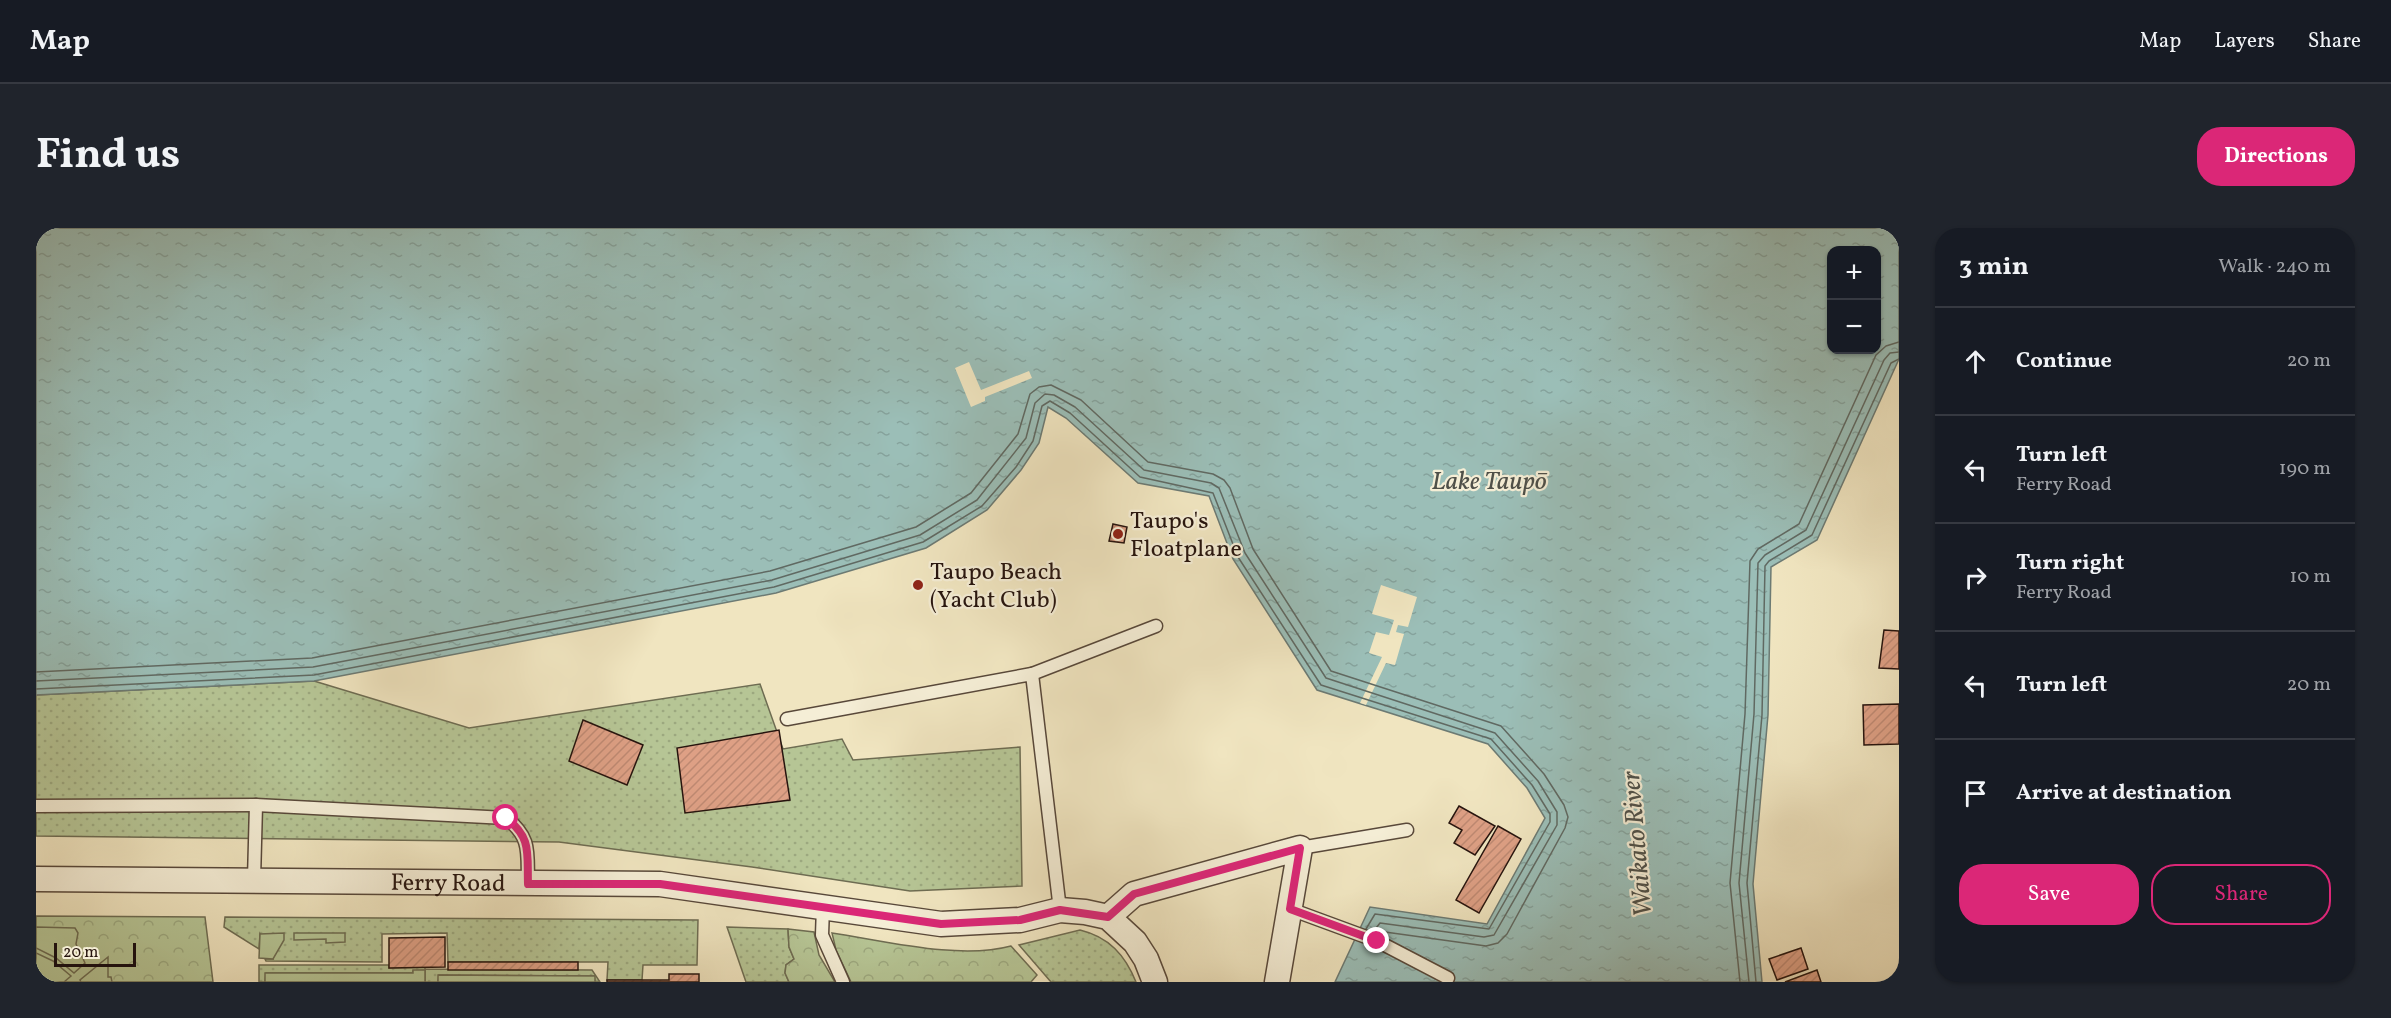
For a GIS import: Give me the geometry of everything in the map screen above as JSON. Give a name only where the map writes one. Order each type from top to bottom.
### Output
[{"type":"street","points":[[1154,980],[1146,959],[1135,942],[1108,917],[1134,894],[1300,848],[1277,982]]},
{"type":"street","name":"Ferry Road","points":[[36,879],[660,884],[941,924],[1020,920],[1060,910],[1108,917]]},
{"type":"lane","points":[[787,719],[1032,674],[1156,626]]},
{"type":"lane","points":[[1032,674],[1060,910]]},
{"type":"lane","points":[[36,806],[256,806],[506,818],[520,829],[527,841],[528,884]]},
{"type":"lane","points":[[254,879],[256,806]]},
{"type":"lane","points":[[1300,848],[1407,830]]},
{"type":"lane","points":[[823,907],[822,935],[843,982]]},
{"type":"lane","points":[[1290,909],[1377,941],[1448,978]]},
{"type":"green space","points":[[314,681],[469,728],[760,684],[783,749],[842,739],[853,760],[1020,747],[1022,886],[910,891],[752,867],[559,842],[36,836],[36,695]]},
{"type":"green space","points":[[36,916],[205,917],[213,982],[36,982]]},
{"type":"green space","points":[[225,917],[698,920],[697,965],[643,965],[642,980],[607,980],[608,962],[448,962],[447,933],[382,934],[382,962],[266,961],[265,959],[273,959],[260,934],[259,949],[224,927]]},
{"type":"green space","points":[[36,927],[75,928],[78,933],[76,944],[85,963],[74,973],[56,958],[36,948]]},
{"type":"green space","points":[[727,927],[788,929],[789,947],[794,959],[786,965],[785,973],[789,982],[746,982]]},
{"type":"green space","points":[[788,929],[814,932],[819,955],[835,982],[789,982],[785,973],[786,965],[794,959],[789,947]]},
{"type":"green space","points":[[1080,930],[1099,937],[1115,948],[1127,963],[1136,982],[1051,982],[1019,945]]},
{"type":"green space","points":[[284,933],[284,940],[273,959],[259,958],[260,934]]},
{"type":"green space","points":[[294,933],[345,933],[345,942],[326,943],[326,939],[294,940]]},
{"type":"green space","points":[[832,933],[946,950],[991,950],[1011,946],[1037,975],[1031,982],[851,982],[836,950]]},
{"type":"green space","points":[[36,953],[53,961],[71,976],[64,982],[36,982]]},
{"type":"green space","points":[[108,957],[108,977],[111,977],[112,982],[81,982],[80,980]]},
{"type":"green space","points":[[259,965],[389,965],[389,968],[425,967],[425,969],[592,970],[600,982],[595,982],[594,976],[439,975],[438,982],[425,982],[425,970],[413,971],[413,973],[266,973],[265,982],[259,982]]},
{"type":"green space","points":[[413,970],[425,970],[425,982],[265,982],[265,973],[413,973]]},
{"type":"green space","points":[[438,975],[595,976],[595,982],[438,982]]},
{"type":"water","name":"Lake Taupō","points":[[36,228],[1899,228],[1899,359],[1817,540],[1771,567],[1768,715],[1753,884],[1762,982],[1335,982],[1370,907],[1487,924],[1545,818],[1527,788],[1488,744],[1317,690],[1233,559],[1209,496],[1138,483],[1066,418],[1048,407],[1039,443],[1021,470],[987,510],[926,548],[776,593],[314,681],[36,695]]},
{"type":"pier","points":[[969,362],[981,390],[1029,371],[1032,378],[985,397],[985,401],[971,407],[955,368]]},
{"type":"pier","points":[[1381,585],[1417,597],[1408,627],[1398,625],[1396,632],[1404,634],[1395,665],[1386,663],[1366,705],[1360,703],[1382,657],[1369,653],[1376,632],[1389,635],[1394,620],[1372,614]]},
{"type":"building","name":"Taupo's Floatplane","points":[[1113,524],[1127,527],[1124,543],[1109,541]]},
{"type":"building","points":[[1884,630],[1899,631],[1899,669],[1879,668]]},
{"type":"building","points":[[1899,704],[1899,744],[1864,745],[1863,705]]},
{"type":"building","points":[[583,720],[643,745],[627,785],[569,761]]},
{"type":"building","points":[[779,730],[790,800],[685,813],[677,748]]},
{"type":"building","points":[[1459,806],[1495,826],[1475,855],[1454,843],[1462,830],[1449,823]]},
{"type":"building","points":[[1498,826],[1521,839],[1479,913],[1456,900]]},
{"type":"building","points":[[445,937],[445,967],[389,968],[389,938]]},
{"type":"building","points":[[1801,948],[1808,969],[1777,980],[1769,959]]},
{"type":"building","points":[[448,962],[578,962],[578,970],[448,970]]},
{"type":"building","points":[[1817,970],[1821,982],[1785,982]]},
{"type":"building","points":[[669,974],[699,974],[699,982],[607,982],[607,980],[669,980]]},
{"type":"place","name":"Taupo's Floatplane","points":[[1118,534]]},
{"type":"place","name":"Taupo Beach (Yacht Club)","points":[[918,585]]},
{"type":"route","points":[[506,818],[520,829],[527,841],[528,884],[660,884],[941,924],[1020,920],[1060,910],[1108,917],[1134,894],[1300,848],[1290,909],[1377,941]]},
{"type":"water label","name":"Waikato River","points":[[1636,844]]}]
